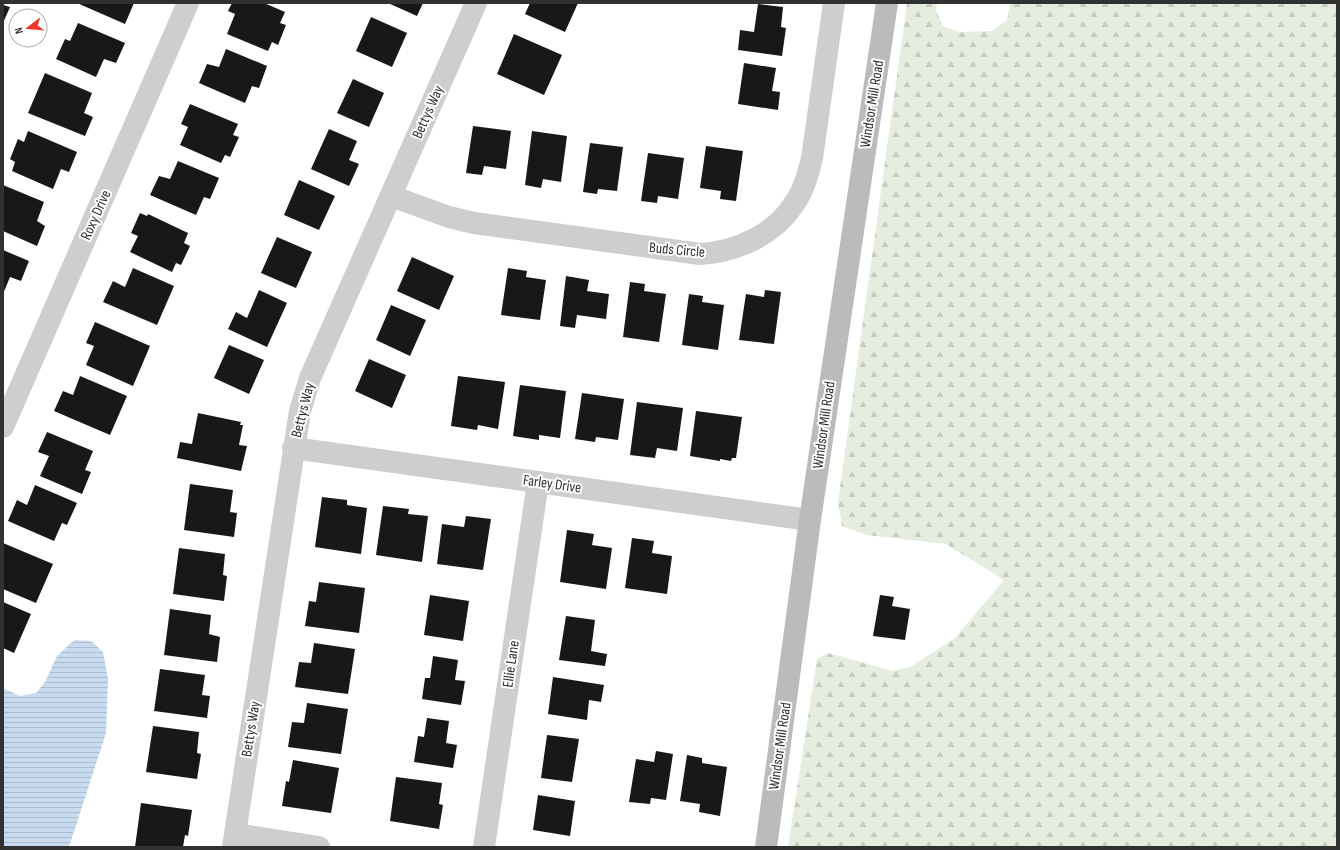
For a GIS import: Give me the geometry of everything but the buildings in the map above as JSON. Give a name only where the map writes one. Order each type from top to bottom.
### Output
[{"type":"main road","name":"Windsor Mill Road","points":[[766,847],[810,520],[887,3]]},
{"type":"street","name":"Roxy Drive","points":[[3,427],[188,3]]},
{"type":"street","name":"Bettys Way","points":[[234,841],[293,448],[300,411],[310,378],[476,3]]},
{"type":"street","name":"Buds Circle","points":[[391,196],[449,217],[474,223],[700,254],[719,253],[741,246],[761,235],[783,218],[794,204],[805,183],[812,158],[834,3]]},
{"type":"street","name":"Farley Drive","points":[[293,448],[810,520]]},
{"type":"street","name":"Ellie Lane","points":[[484,847],[538,482]]},
{"type":"street","points":[[234,841],[319,847]]},
{"type":"green space","points":[[907,3],[937,3],[936,10],[943,26],[959,32],[992,31],[1007,20],[1010,3],[1337,3],[1337,847],[788,847],[817,659],[828,653],[893,671],[910,667],[955,638],[1004,580],[946,544],[866,535],[842,526],[838,502]]},
{"type":"water","points":[[74,640],[91,641],[103,652],[108,679],[106,733],[69,847],[3,847],[3,688],[20,696],[36,693],[45,682],[57,656]]}]
